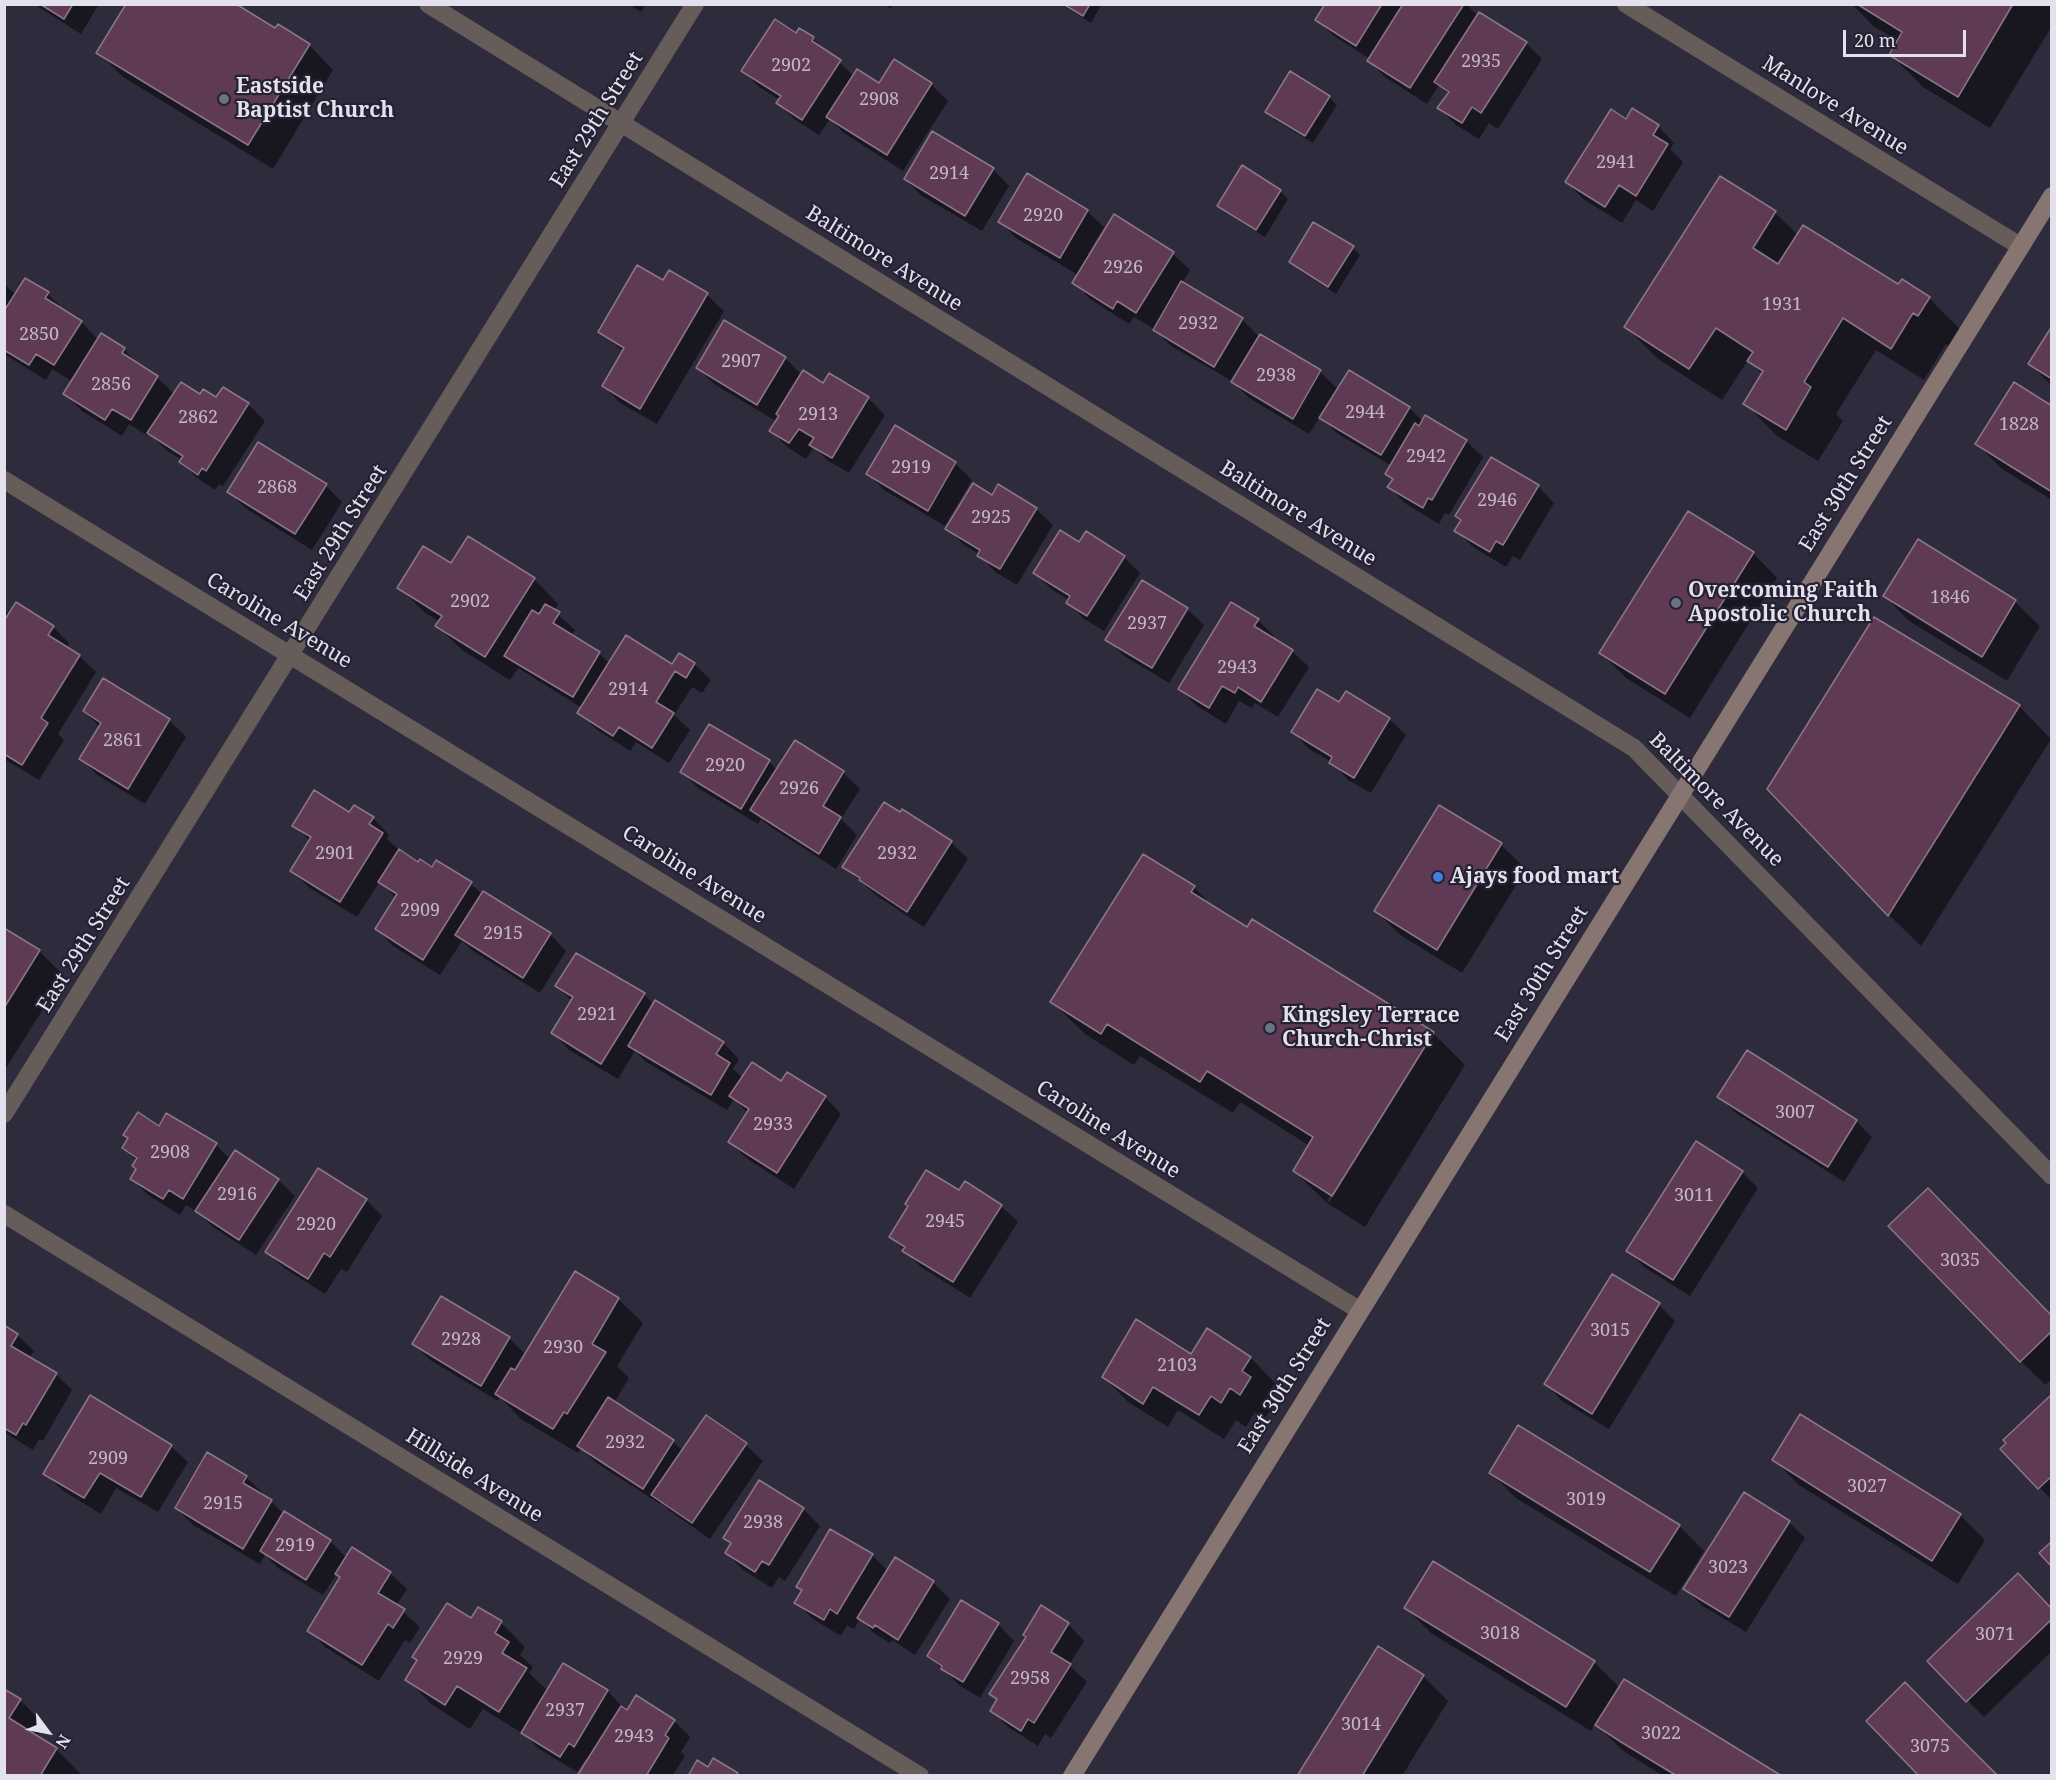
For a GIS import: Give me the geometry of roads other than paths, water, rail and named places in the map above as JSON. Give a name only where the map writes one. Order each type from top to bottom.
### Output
[{"type":"main road","name":"East 30th Street","points":[[1072,1776],[2052,196]]},
{"type":"street","name":"Baltimore Avenue","points":[[428,4],[1639,752],[2052,1176]]},
{"type":"street","name":"East 29th Street","points":[[4,1114],[292,655],[695,4]]},
{"type":"street","name":"Manlove Avenue","points":[[1626,4],[2020,246]]},
{"type":"street","name":"Caroline Avenue","points":[[4,480],[1359,1310]]},
{"type":"street","name":"Hillside Avenue","points":[[4,1215],[920,1776]]},
{"type":"place","name":"Eastside Baptist Church","points":[[224,99]]},
{"type":"place","name":"Overcoming Faith Apostolic Church","points":[[1676,603]]},
{"type":"place","name":"Ajays food mart","points":[[1438,877]]},
{"type":"place","name":"Kingsley Terrace Church-Christ","points":[[1270,1028]]}]
